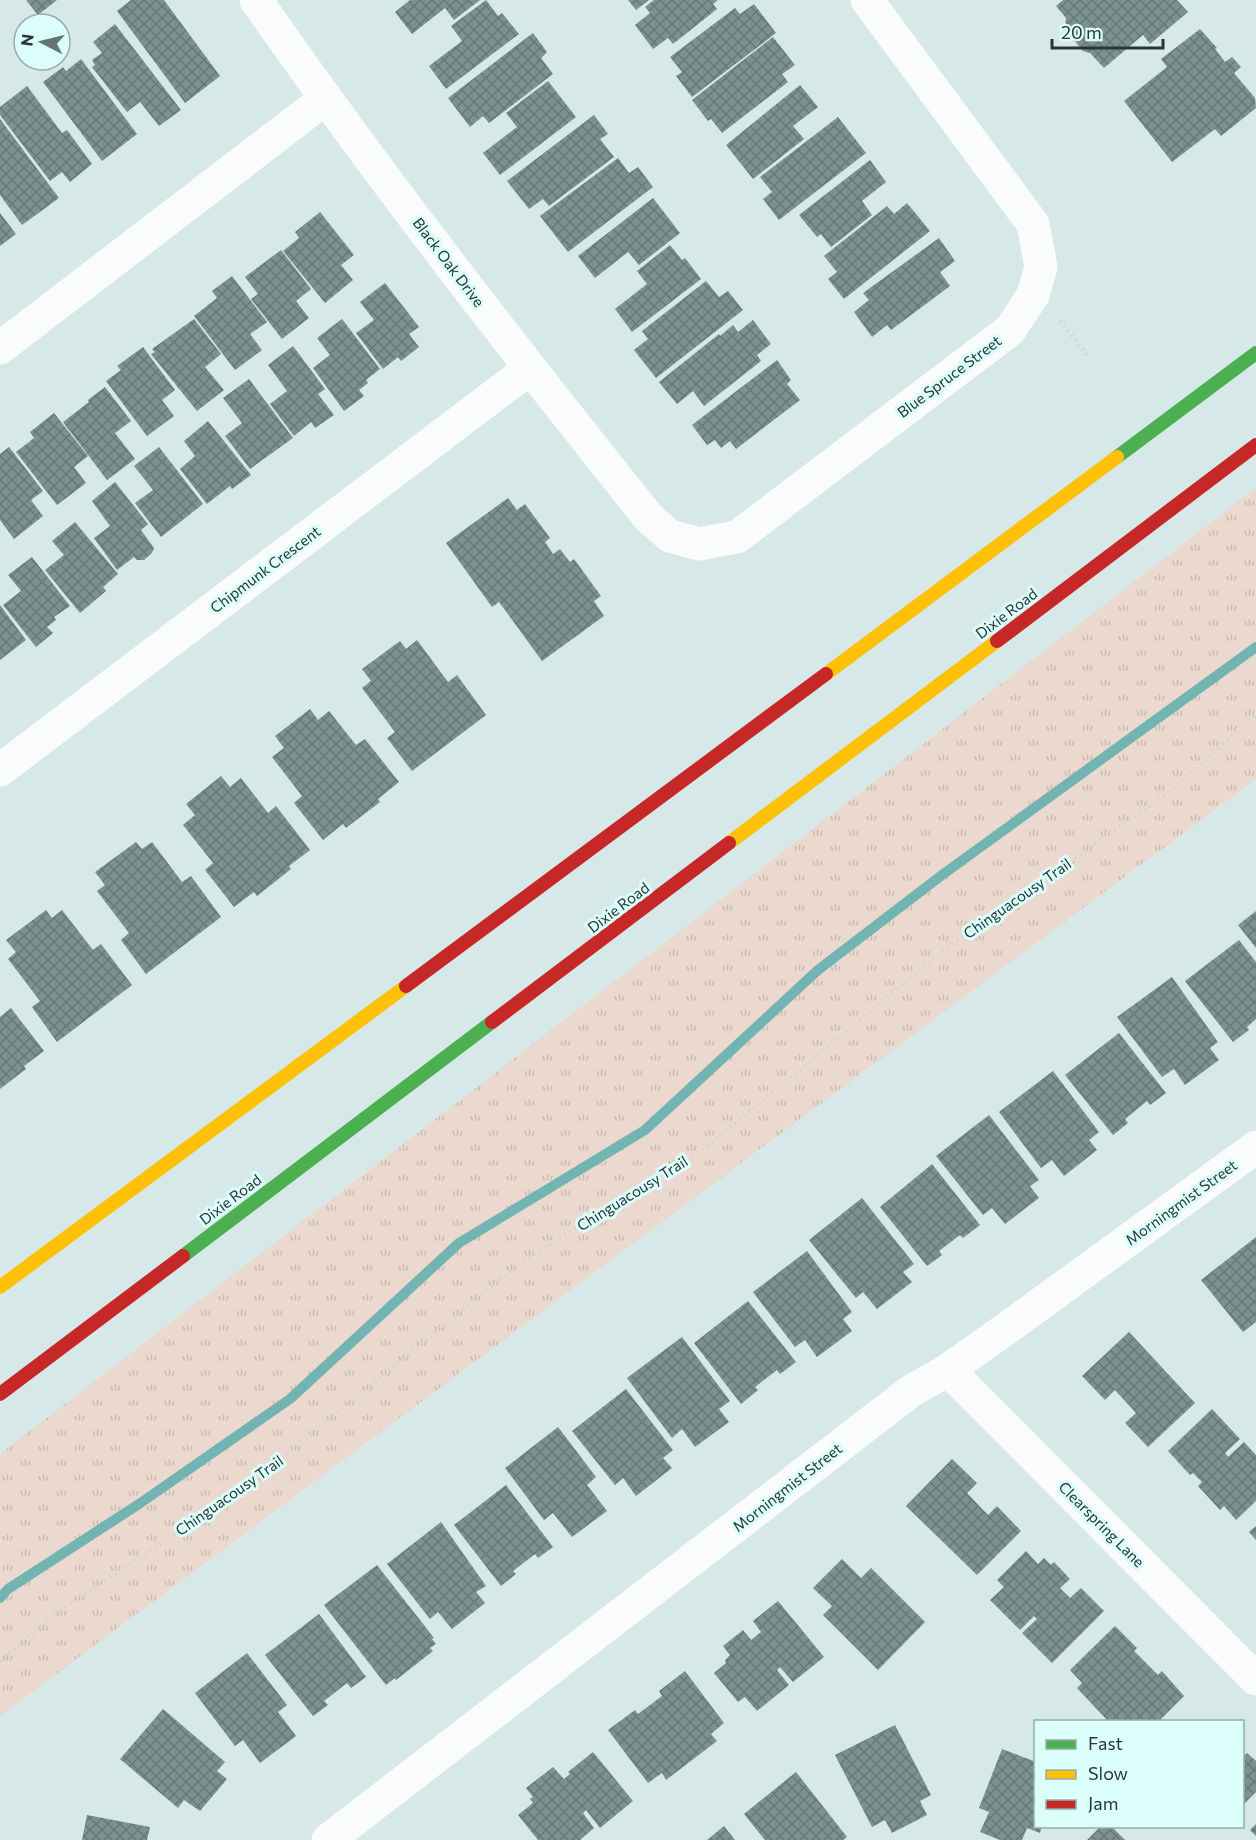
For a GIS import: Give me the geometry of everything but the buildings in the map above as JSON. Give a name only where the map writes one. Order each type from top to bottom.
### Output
[{"type":"main road","points":[[0,1287],[1256,352]]},
{"type":"main road","name":"Dixie Road","points":[[0,1394],[1256,444]]},
{"type":"street","name":"Black Oak Drive","points":[[256,0],[325,99],[529,369],[649,519]]},
{"type":"street","name":"Blue Spruce Street","points":[[649,519],[669,536],[699,544],[737,537],[1010,330],[1033,295],[1041,267],[1033,224],[867,0]]},
{"type":"street","points":[[0,348],[325,99]]},
{"type":"street","name":"Chipmunk Crescent","points":[[0,770],[529,369]]},
{"type":"street","name":"Morningmist Street","points":[[328,1840],[910,1391],[948,1370],[1256,1147]]},
{"type":"street","name":"Clearspring Lane","points":[[948,1370],[1256,1679]]},
{"type":"path","points":[[1054,313],[1088,356]]},
{"type":"path","name":"Chinguacousy Trail","points":[[0,1661],[55,1614],[254,1481],[520,1263],[710,1144],[955,941],[1168,793],[1256,715]]},
{"type":"green space","points":[[1256,488],[1256,779],[0,1716],[0,1454]]},
{"type":"waterway","points":[[0,1598],[8,1589],[139,1504],[290,1399],[459,1243],[645,1130],[818,970],[942,875],[1256,647]]},
{"type":"traffic: fast","points":[[1117,457],[1256,353]]},
{"type":"traffic: fast","points":[[183,1256],[492,1022]]},
{"type":"traffic: slow","points":[[826,674],[1117,457]]},
{"type":"traffic: slow","points":[[729,843],[997,641]]},
{"type":"traffic: slow","points":[[0,1287],[406,986]]},
{"type":"traffic: jam","points":[[997,641],[1256,445]]},
{"type":"traffic: jam","points":[[406,986],[826,674]]},
{"type":"traffic: jam","points":[[492,1022],[729,843]]},
{"type":"traffic: jam","points":[[0,1394],[183,1256]]}]
